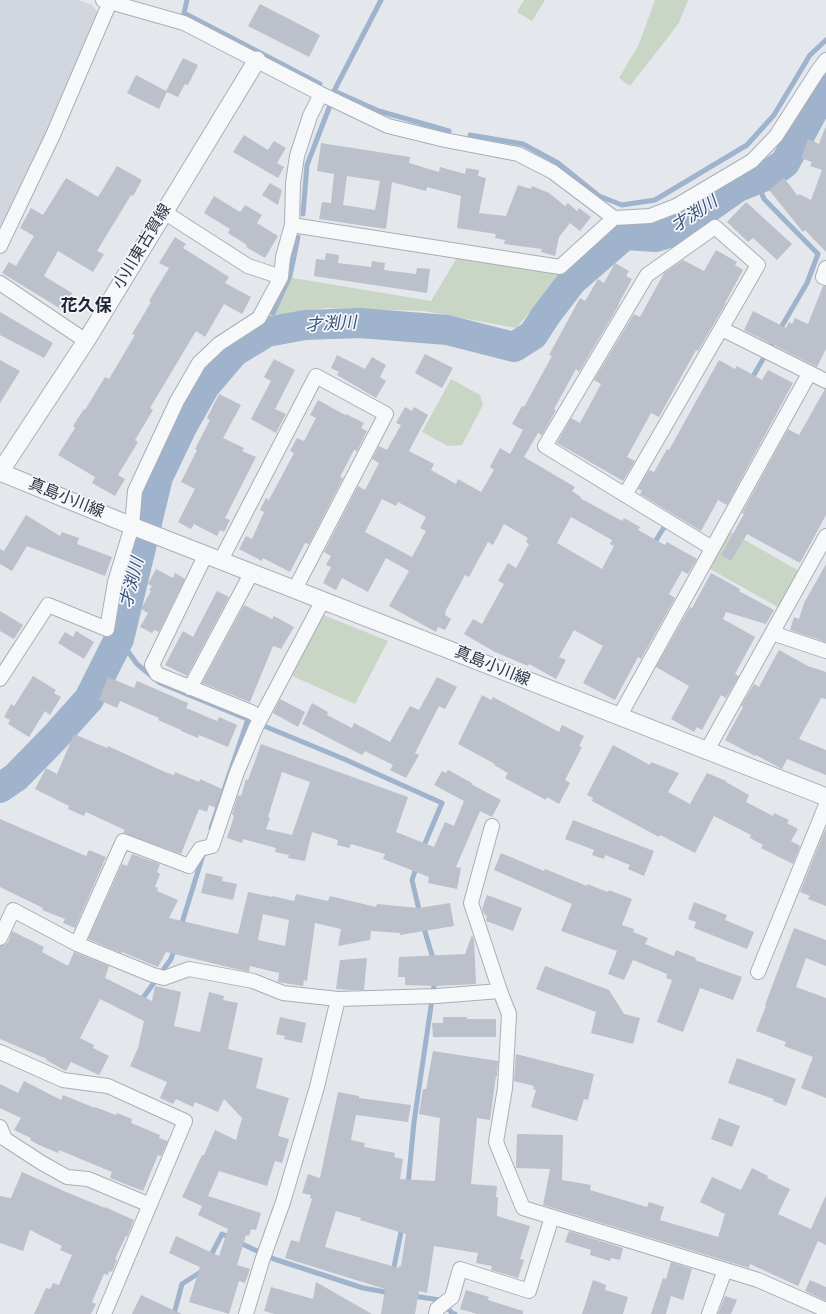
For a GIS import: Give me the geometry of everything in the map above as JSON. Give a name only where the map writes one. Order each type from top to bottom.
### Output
[{"type":"street","points":[[0,246],[53,135],[106,1],[184,23],[320,94],[388,126],[445,140],[518,154],[554,172],[614,218]]},
{"type":"street","name":"小川東古賀線","points":[[0,472],[86,341],[257,60]]},
{"type":"street","points":[[292,225],[560,267],[614,218],[650,216],[676,206],[752,160],[776,136],[814,76],[826,60]]},
{"type":"street","points":[[0,679],[48,605],[107,629],[115,582],[132,526],[135,491],[177,401],[199,363],[219,344],[259,318],[281,276],[283,257],[292,225],[293,183],[297,156],[310,116],[320,94]]},
{"type":"street","points":[[164,212],[248,266],[281,276]]},
{"type":"street","points":[[625,495],[758,265],[715,227],[646,275],[545,446],[625,495],[712,548]]},
{"type":"street","points":[[826,268],[823,277],[826,278]]},
{"type":"street","points":[[0,283],[86,341]]},
{"type":"street","points":[[722,329],[809,374],[826,381]]},
{"type":"street","points":[[619,717],[809,374]]},
{"type":"street","points":[[259,723],[251,712],[156,674],[152,665],[316,376],[386,414],[295,589]]},
{"type":"street","name":"真島小川線","points":[[0,472],[132,526],[706,752],[826,797]]},
{"type":"street","points":[[706,752],[826,536]]},
{"type":"street","points":[[190,688],[252,572]]},
{"type":"street","points":[[77,944],[124,841],[189,866],[206,848],[259,723],[323,600]]},
{"type":"street","points":[[772,633],[826,651]]},
{"type":"street","points":[[758,972],[826,805]]},
{"type":"street","points":[[492,826],[472,903],[500,991],[509,1014],[505,1088],[496,1142],[523,1208],[758,1280],[826,1310]]},
{"type":"street","points":[[0,938],[13,910],[77,944],[158,977],[189,969],[253,981],[283,993],[338,999],[432,996],[500,991]]},
{"type":"street","points":[[246,1314],[283,1202],[317,1087],[338,999]]},
{"type":"street","points":[[0,1052],[63,1080],[108,1086],[185,1121],[104,1314]]},
{"type":"street","points":[[0,1127],[4,1139],[42,1163],[67,1176],[88,1179],[150,1205]]},
{"type":"street","points":[[436,1312],[452,1297],[460,1269],[529,1291],[552,1217]]},
{"type":"street","points":[[709,1314],[725,1270]]},
{"type":"shaded area","points":[[0,0],[79,0],[92,5],[99,15],[47,133],[0,228]]},
{"type":"green space","points":[[524,0],[545,0],[532,21],[517,12]]},
{"type":"green space","points":[[655,0],[688,0],[679,23],[630,86],[619,78],[639,44]]},
{"type":"green space","points":[[458,256],[565,272],[516,328],[424,311],[326,308],[266,317],[287,277],[431,301]]},
{"type":"green space","points":[[451,379],[480,395],[483,405],[462,445],[448,446],[422,432]]},
{"type":"green space","points":[[729,531],[799,571],[778,607],[708,568]]},
{"type":"green space","points":[[321,614],[388,641],[355,704],[290,675]]},
{"type":"building","points":[[260,4],[320,35],[309,57],[248,26]]},
{"type":"building","points":[[183,58],[198,65],[188,85],[185,84],[178,97],[167,92],[159,109],[127,93],[136,75],[166,91]]},
{"type":"building","points":[[825,128],[826,252],[805,230],[803,232],[769,190],[784,178],[798,196],[799,194],[811,200],[822,170],[810,166],[812,162],[801,158],[808,139],[819,144]]},
{"type":"building","points":[[244,135],[268,150],[274,141],[286,148],[277,163],[284,167],[278,178],[233,152]]},
{"type":"building","points":[[321,143],[410,157],[409,163],[439,172],[440,167],[465,174],[466,168],[479,170],[478,176],[486,178],[479,213],[506,216],[518,185],[531,189],[532,186],[549,193],[565,206],[568,203],[577,211],[579,208],[591,217],[580,231],[570,223],[559,237],[555,256],[541,252],[542,249],[504,244],[505,240],[495,238],[496,234],[457,228],[461,196],[427,187],[426,191],[392,182],[386,229],[319,219],[322,202],[331,203],[334,174],[317,171]],"holes":[[[347,176],[380,181],[375,210],[343,205]]]},
{"type":"building","points":[[117,166],[142,180],[133,196],[131,195],[97,251],[104,254],[93,272],[58,251],[44,276],[72,293],[71,296],[77,300],[69,314],[2,273],[9,262],[16,266],[34,236],[20,228],[31,208],[43,215],[66,178],[98,197]]},
{"type":"building","points":[[270,183],[282,190],[278,205],[262,195]]},
{"type":"building","points":[[214,196],[240,212],[245,205],[262,215],[257,223],[278,236],[265,258],[246,247],[247,245],[228,233],[230,229],[204,213]]},
{"type":"building","points":[[746,202],[792,244],[777,260],[753,238],[748,242],[727,222]]},
{"type":"building","points":[[175,237],[186,244],[183,248],[229,277],[225,283],[251,297],[242,314],[224,304],[205,337],[196,331],[150,408],[153,410],[135,440],[138,442],[118,475],[125,479],[115,496],[92,483],[95,477],[58,455],[75,428],[73,426],[84,409],[85,410],[105,377],[109,379],[135,335],[132,334],[151,302],[149,301],[169,268],[159,263]]},
{"type":"building","points":[[716,250],[737,262],[735,265],[743,270],[726,303],[698,351],[696,350],[659,417],[651,413],[627,457],[635,461],[623,481],[557,443],[571,418],[580,423],[601,384],[594,380],[634,314],[640,317],[664,273],[683,260],[704,271]]},
{"type":"building","points":[[326,253],[339,255],[338,263],[371,267],[372,261],[385,263],[384,270],[416,274],[417,268],[430,269],[427,293],[314,276],[316,259],[325,260]]},
{"type":"building","points":[[615,263],[629,271],[626,276],[632,279],[619,305],[579,372],[576,369],[554,409],[556,410],[542,435],[538,433],[524,457],[575,487],[572,491],[581,497],[580,498],[622,521],[624,518],[640,527],[638,530],[665,545],[667,542],[697,559],[688,574],[682,571],[669,594],[675,598],[641,659],[638,657],[615,700],[583,683],[603,646],[574,630],[559,657],[566,660],[556,679],[529,664],[528,666],[495,652],[464,634],[473,619],[482,624],[504,584],[498,581],[508,563],[516,568],[529,544],[526,542],[528,538],[504,524],[493,545],[488,542],[469,577],[465,575],[445,612],[445,615],[451,619],[445,630],[438,627],[436,632],[389,606],[409,571],[386,558],[368,592],[342,578],[336,590],[323,583],[331,567],[326,565],[331,556],[324,552],[358,486],[365,490],[379,463],[372,459],[379,446],[387,450],[401,425],[396,423],[405,407],[412,411],[414,407],[428,415],[409,451],[434,464],[431,470],[456,484],[458,479],[481,492],[494,470],[490,467],[500,448],[510,454],[523,430],[512,424],[522,406],[524,407],[552,356],[549,355],[580,298],[585,301],[598,279],[604,283]],"holes":[[[382,499],[396,506],[398,502],[426,517],[420,528],[426,531],[412,557],[365,532]],[[571,517],[612,540],[610,544],[614,546],[602,569],[557,543]]]},
{"type":"building","points":[[823,286],[826,286],[826,349],[817,367],[744,330],[753,311],[786,328],[789,322],[792,324],[795,318],[808,324]]},
{"type":"building","points":[[0,312],[53,343],[44,358],[0,335]]},
{"type":"building","points":[[425,354],[453,368],[442,388],[415,373]]},
{"type":"building","points":[[337,355],[365,369],[372,357],[386,365],[380,377],[386,381],[376,398],[337,375],[339,372],[331,368]]},
{"type":"building","points":[[274,359],[295,370],[275,409],[286,414],[276,433],[251,419],[271,381],[264,377]]},
{"type":"building","points":[[0,360],[20,371],[0,403]]},
{"type":"building","points":[[719,360],[735,369],[737,366],[762,380],[768,370],[793,383],[727,505],[718,500],[701,531],[640,494],[642,491],[638,489],[649,470],[654,472],[667,449],[669,450]]},
{"type":"building","points":[[825,389],[826,515],[800,563],[747,534],[731,561],[721,555],[744,514],[742,513],[788,429],[799,435]]},
{"type":"building","points":[[219,394],[241,405],[223,438],[244,448],[242,451],[256,457],[225,518],[230,520],[224,532],[220,530],[217,536],[194,524],[191,529],[178,522],[195,489],[181,482],[197,450],[195,449],[210,420],[207,418]]},
{"type":"building","points":[[318,400],[345,415],[346,414],[364,423],[361,428],[367,431],[357,451],[354,450],[340,477],[343,478],[309,544],[305,543],[290,572],[263,558],[262,561],[239,549],[246,536],[252,539],[264,512],[260,510],[266,498],[269,500],[294,453],[290,451],[297,438],[304,441],[316,418],[310,415]]},
{"type":"building","points":[[26,515],[60,536],[62,532],[79,538],[77,544],[112,557],[105,576],[27,546],[12,571],[0,564],[0,549],[4,551]]},
{"type":"building","points":[[826,564],[826,642],[790,630],[794,617],[799,619],[804,603]]},
{"type":"building","points":[[156,569],[173,578],[175,573],[185,579],[159,632],[154,630],[152,633],[140,627],[148,613],[141,609],[151,591],[149,590],[152,586],[148,584]]},
{"type":"building","points":[[711,573],[740,589],[739,591],[774,610],[766,624],[726,612],[723,619],[755,637],[735,674],[739,676],[726,698],[721,695],[702,730],[697,727],[694,732],[671,719],[689,686],[656,667],[690,607],[692,608]]},
{"type":"building","points":[[217,591],[229,597],[187,676],[165,665],[183,631],[193,637]]},
{"type":"building","points":[[244,605],[272,619],[274,616],[294,627],[281,649],[273,646],[250,702],[202,683]]},
{"type":"building","points":[[0,611],[23,625],[14,639],[0,631]]},
{"type":"building","points":[[76,631],[94,642],[84,659],[58,643],[65,632],[73,637]]},
{"type":"building","points":[[779,650],[808,666],[826,672],[826,699],[821,698],[799,739],[826,750],[826,775],[787,759],[782,769],[725,740],[743,707],[741,706],[754,684],[759,687]]},
{"type":"building","points":[[33,676],[56,690],[54,693],[61,697],[50,715],[45,711],[29,737],[8,724],[10,720],[4,717],[11,704],[14,706]]},
{"type":"building","points":[[108,677],[134,688],[137,681],[188,703],[186,708],[217,721],[219,717],[237,725],[228,747],[199,735],[198,738],[181,731],[158,720],[159,718],[120,701],[117,708],[99,700]]},
{"type":"building","points":[[437,677],[457,687],[445,709],[439,706],[415,753],[419,755],[406,778],[390,770],[393,765],[365,751],[362,755],[302,724],[312,703],[328,712],[327,715],[352,728],[354,723],[390,742],[410,706],[419,710]]},
{"type":"building","points":[[482,695],[491,700],[493,697],[559,732],[562,725],[584,736],[579,746],[582,747],[565,780],[570,783],[559,804],[547,797],[546,800],[505,778],[508,773],[494,765],[495,764],[458,744]]},
{"type":"building","points":[[280,699],[305,712],[298,727],[273,713]]},
{"type":"building","points":[[74,734],[107,748],[108,746],[165,772],[174,775],[175,772],[199,782],[200,779],[222,789],[216,808],[209,805],[207,812],[199,809],[181,854],[123,833],[125,830],[86,812],[84,816],[68,809],[69,806],[35,789],[46,768],[57,774]]},
{"type":"building","points":[[261,744],[408,797],[396,832],[434,847],[445,822],[454,826],[464,801],[434,785],[442,771],[446,773],[448,770],[501,800],[492,817],[480,811],[456,867],[461,868],[457,889],[428,883],[429,877],[383,859],[385,854],[351,844],[349,848],[337,845],[338,840],[312,832],[305,861],[288,858],[289,855],[275,852],[276,848],[243,839],[242,843],[227,838],[234,816],[232,814],[238,795],[241,796],[246,779],[248,780]],"holes":[[[282,772],[310,782],[292,835],[266,829],[270,818],[268,817]]]},
{"type":"building","points":[[613,745],[650,765],[651,762],[679,773],[668,792],[690,804],[707,773],[726,781],[749,795],[746,802],[773,816],[774,813],[789,820],[787,823],[798,829],[791,841],[800,846],[793,864],[761,848],[763,845],[750,838],[751,835],[714,816],[695,853],[660,835],[659,837],[592,801],[593,798],[587,795]]},
{"type":"building","points":[[0,819],[86,856],[89,850],[106,857],[75,928],[63,923],[65,919],[42,910],[43,908],[0,887]]},
{"type":"building","points":[[573,820],[654,851],[644,876],[628,869],[630,865],[605,855],[604,859],[592,855],[594,850],[565,839]]},
{"type":"building","points":[[825,830],[826,906],[808,899],[810,896],[800,892]]},
{"type":"building","points":[[501,853],[544,871],[545,869],[587,886],[587,884],[608,892],[609,890],[632,899],[622,925],[634,929],[633,932],[648,938],[645,944],[674,956],[676,950],[696,958],[695,960],[742,977],[733,1000],[700,988],[683,1032],[657,1022],[672,980],[666,978],[667,974],[633,960],[624,980],[608,974],[617,951],[561,931],[572,904],[494,870]]},
{"type":"building","points":[[132,854],[160,864],[157,872],[160,874],[155,887],[158,888],[157,891],[178,900],[169,918],[238,934],[248,892],[294,901],[296,894],[328,901],[330,896],[376,907],[377,904],[419,908],[450,903],[454,926],[400,935],[400,933],[371,931],[370,940],[338,946],[341,929],[315,923],[307,981],[304,980],[303,986],[278,982],[279,973],[250,966],[249,972],[166,952],[158,967],[88,939],[122,864],[127,866]],"holes":[[[263,914],[289,920],[285,946],[258,940]]]},
{"type":"building","points":[[206,873],[223,877],[222,881],[237,884],[233,900],[201,893]]},
{"type":"building","points":[[487,895],[522,908],[513,931],[486,921],[487,916],[484,914],[482,909]]},
{"type":"building","points":[[694,902],[727,915],[725,920],[754,932],[747,949],[694,928],[696,922],[688,919]]},
{"type":"building","points":[[794,928],[826,940],[826,966],[806,958],[796,987],[826,998],[826,1098],[801,1088],[813,1057],[784,1046],[786,1042],[756,1031]]},
{"type":"building","points":[[12,931],[44,947],[42,952],[68,966],[74,952],[109,966],[105,978],[152,1001],[155,986],[181,992],[174,1026],[200,1032],[209,992],[224,996],[223,1000],[238,1003],[228,1049],[263,1058],[256,1088],[289,1098],[278,1136],[289,1139],[282,1163],[275,1161],[267,1186],[219,1171],[208,1196],[261,1213],[256,1230],[251,1229],[249,1236],[246,1235],[237,1265],[250,1269],[245,1283],[239,1281],[229,1314],[189,1302],[200,1267],[169,1253],[176,1236],[219,1256],[228,1229],[198,1215],[202,1206],[182,1197],[215,1130],[236,1140],[242,1118],[224,1099],[218,1112],[195,1102],[193,1107],[176,1099],[173,1104],[160,1098],[167,1082],[130,1066],[138,1048],[144,1021],[100,999],[80,1038],[94,1045],[93,1048],[109,1056],[99,1075],[71,1062],[66,1071],[46,1060],[47,1059],[0,1039],[0,946],[5,945],[8,942]]},
{"type":"building","points":[[472,935],[474,939],[476,984],[436,986],[405,985],[405,977],[398,977],[399,957],[465,954]]},
{"type":"building","points":[[367,958],[364,990],[336,989],[340,960]]},
{"type":"building","points":[[545,966],[609,990],[624,1014],[640,1018],[633,1044],[591,1033],[596,1012],[536,989]]},
{"type":"building","points":[[280,1017],[306,1023],[302,1043],[284,1039],[285,1036],[276,1034]]},
{"type":"building","points":[[443,1017],[496,1019],[496,1037],[433,1037],[432,1023],[443,1023]]},
{"type":"building","points":[[433,1051],[498,1061],[490,1120],[477,1118],[471,1184],[497,1186],[497,1216],[530,1226],[520,1259],[524,1260],[518,1278],[491,1270],[492,1266],[476,1263],[478,1253],[434,1246],[427,1293],[419,1291],[415,1314],[381,1314],[385,1289],[285,1258],[291,1240],[299,1242],[312,1199],[310,1198],[311,1195],[302,1193],[308,1174],[320,1178],[338,1092],[359,1096],[359,1098],[411,1105],[408,1122],[356,1115],[351,1140],[365,1143],[364,1147],[395,1153],[394,1157],[403,1159],[400,1179],[435,1181],[440,1118],[419,1114],[423,1089],[426,1089]],"holes":[[[336,1211],[361,1218],[360,1220],[406,1234],[401,1266],[399,1266],[399,1268],[325,1247]]]},
{"type":"building","points":[[516,1054],[594,1074],[588,1100],[584,1099],[577,1121],[531,1107],[536,1090],[533,1089],[534,1086],[514,1081]]},
{"type":"building","points":[[737,1058],[796,1079],[786,1106],[773,1101],[774,1099],[728,1083]]},
{"type":"building","points":[[24,1081],[61,1100],[63,1095],[95,1108],[116,1115],[117,1113],[132,1119],[131,1123],[160,1135],[159,1138],[168,1141],[161,1156],[158,1155],[143,1191],[110,1178],[112,1172],[59,1150],[58,1153],[39,1145],[30,1140],[31,1138],[14,1130],[21,1118],[0,1108],[0,1084],[18,1093]]},
{"type":"building","points":[[719,1118],[740,1126],[732,1147],[711,1139]]},
{"type":"building","points":[[517,1134],[563,1135],[562,1180],[591,1185],[590,1190],[647,1207],[649,1202],[664,1207],[660,1220],[718,1237],[725,1214],[700,1202],[712,1177],[741,1190],[752,1168],[768,1176],[767,1178],[790,1189],[778,1214],[811,1229],[826,1195],[826,1245],[818,1241],[798,1286],[750,1264],[749,1268],[543,1205],[550,1169],[516,1168]]},
{"type":"building","points":[[22,1172],[134,1220],[115,1259],[117,1260],[112,1272],[109,1271],[108,1275],[104,1274],[92,1302],[96,1304],[91,1314],[34,1314],[46,1288],[50,1289],[53,1283],[59,1285],[72,1255],[60,1250],[62,1246],[30,1230],[23,1251],[0,1243],[0,1196],[11,1198]]},
{"type":"building","points":[[569,1231],[623,1248],[620,1260],[611,1258],[610,1261],[590,1255],[591,1250],[565,1242]]},
{"type":"building","points":[[671,1262],[692,1269],[683,1300],[671,1296],[666,1314],[651,1314],[663,1278],[666,1279]]},
{"type":"building","points":[[593,1280],[606,1285],[605,1290],[628,1297],[623,1314],[582,1314]]},
{"type":"building","points":[[810,1280],[826,1287],[826,1301],[805,1291]]},
{"type":"building","points":[[316,1282],[372,1314],[275,1314],[264,1311],[271,1287],[313,1299]]},
{"type":"building","points":[[466,1290],[489,1297],[488,1300],[523,1311],[523,1314],[477,1314],[460,1309]]},
{"type":"building","points":[[141,1295],[182,1314],[132,1314]]},
{"type":"building","points":[[725,1296],[737,1300],[731,1314],[718,1314]]},
{"type":"waterway","points":[[187,0],[184,13],[320,84]]},
{"type":"waterway","points":[[381,0],[334,91],[379,111],[449,131]]},
{"type":"waterway","points":[[470,135],[523,144],[558,163],[599,196],[622,205],[655,200],[747,145],[774,115],[810,55],[826,40]]},
{"type":"waterway","name":"才渕川","points":[[0,788],[16,777],[89,699],[119,639],[158,477],[182,427],[205,386],[234,352],[267,332],[305,325],[360,323],[447,330],[514,347],[533,335],[572,281],[625,235],[656,237],[675,231],[738,187],[768,175],[785,163],[826,87]]},
{"type":"waterway","points":[[303,214],[307,165],[329,108]]},
{"type":"waterway","points":[[756,180],[764,199],[818,254],[807,283],[779,331]]},
{"type":"waterway","points":[[273,313],[290,276],[298,237]]},
{"type":"waterway","points":[[751,380],[775,338]]},
{"type":"waterway","points":[[653,545],[668,521]]},
{"type":"waterway","points":[[119,639],[137,664],[160,683],[344,759],[442,803],[423,848]]},
{"type":"waterway","points":[[211,828],[248,719]]},
{"type":"waterway","points":[[181,926],[203,855]]},
{"type":"waterway","points":[[417,865],[412,880],[420,914]]},
{"type":"waterway","points":[[423,925],[434,962]]},
{"type":"waterway","points":[[140,1002],[171,959],[175,947]]},
{"type":"waterway","points":[[408,1185],[414,1122],[435,979]]},
{"type":"waterway","points":[[393,1272],[402,1227]]},
{"type":"waterway","points":[[210,1257],[222,1234],[231,1238]]},
{"type":"waterway","points":[[238,1242],[274,1259],[363,1288],[391,1293]]},
{"type":"waterway","points":[[174,1314],[182,1284],[202,1271]]},
{"type":"waterway","points":[[413,1296],[440,1300],[452,1313],[455,1314]]},
{"type":"district","name":"花久保","points":[[86,307]]}]
